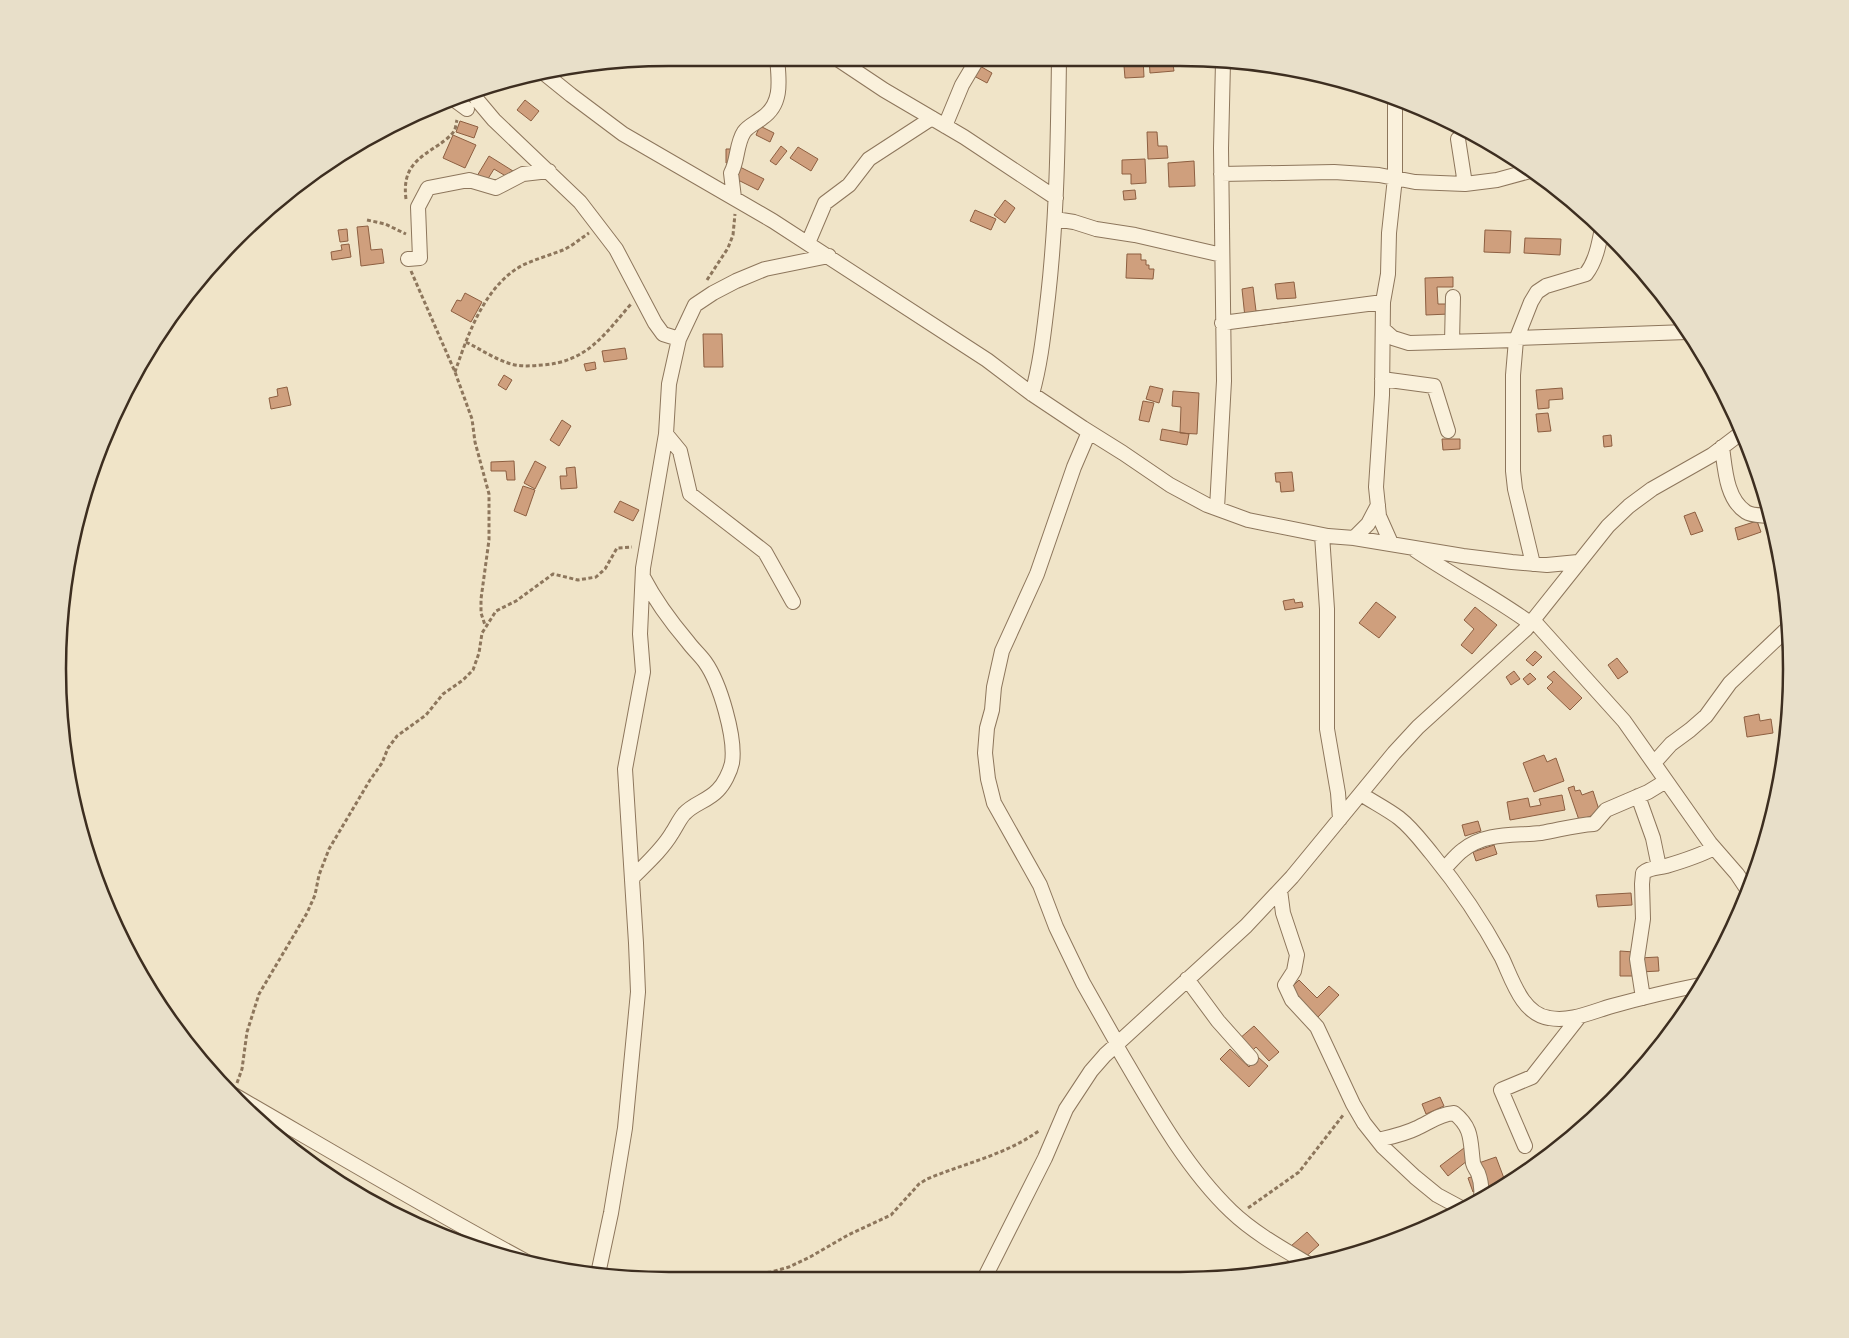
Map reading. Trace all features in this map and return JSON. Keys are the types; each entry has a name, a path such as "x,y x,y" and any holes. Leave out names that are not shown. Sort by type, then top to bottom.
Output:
{"street":[{"path":"735,199 731,173 736,165 743,133 751,125 770,113 777,100 779,81 778,66"},
{"path":"848,66 1056,198"},
{"path":"945,126 962,85 973,66"},
{"path":"1032,394 1040,367 1053,254 1058,152 1059,66"},
{"path":"1217,508 1224,381 1221,174 1221,110 1224,68"},
{"path":"550,78 624,134 829,256 987,360 1032,394 1170,485 1217,508 1248,520 1322,535 1354,538 1462,556 1533,564 1560,565 1578,562"},
{"path":"476,98 494,120 580,202 616,249 655,323 663,334 679,339"},
{"path":"460,104 467,109"},
{"path":"1391,544 1383,528 1376,487 1384,302 1388,274 1395,178 1395,106"},
{"path":"808,243 825,203 849,184 870,159 932,118"},
{"path":"1458,139 1465,184"},
{"path":"408,259 420,258 418,207 428,188 469,180 496,188 523,174 549,171"},
{"path":"1221,174 1334,172 1416,182 1465,184 1497,180 1522,173"},
{"path":"1055,219 1222,255"},
{"path":"1533,564 1515,489 1513,471 1513,375 1516,339 1537,292 1546,286 1586,274 1594,260 1600,237"},
{"path":"599,1268 611,1213 625,1128 637,1001 636,943 624,769 643,672 640,634 642,576 666,434 669,384 679,339 695,305 713,293 765,269 829,256"},
{"path":"1452,342 1453,297"},
{"path":"1222,323 1384,302"},
{"path":"1384,330 1393,338 1409,343 1680,332"},
{"path":"1382,379 1434,386 1448,431"},
{"path":"1089,432 1074,467 1038,574 1002,651 987,728 985,753 988,779 994,803 1040,885 1056,927 1083,983 1116,1044 1148,1099 1203,1181 1232,1212 1253,1229 1301,1259"},
{"path":"666,434 680,450 690,494 764,552 793,602"},
{"path":"987,1272 1064,1113 1091,1071 1116,1044 1246,926 1280,890 1418,727 1532,621 1608,526 1652,489 1712,455 1736,436"},
{"path":"1722,447 1732,495 1746,512 1762,515"},
{"path":"1354,538 1368,524 1378,505"},
{"path":"1322,535 1327,609 1327,729 1338,793 1340,819"},
{"path":"1409,547 1454,576 1532,621 1624,721 1714,848 1743,883"},
{"path":"632,878 654,856 685,813 694,804 708,798 718,790 726,779 732,764 732,744 722,696 714,676 705,661 687,642 656,601 642,576"},
{"path":"1654,763 1671,744 1706,716 1730,683 1781,634"},
{"path":"1444,869 1462,850 1481,840 1494,836 1542,833 1579,824 1594,824 1606,810 1666,781"},
{"path":"1361,794 1399,818 1421,840 1444,869 1482,923 1513,984 1530,1010 1548,1018 1579,1017 1642,998 1692,987"},
{"path":"1638,796 1653,838 1659,867"},
{"path":"1642,998 1637,958 1643,920 1642,876 1647,870 1699,856 1714,848"},
{"path":"1280,890 1283,913 1297,956 1294,971 1285,985 1292,1000 1317,1027 1353,1104 1364,1123 1415,1177 1437,1195 1456,1205"},
{"path":"1187,979 1218,1021 1251,1058"},
{"path":"1526,1146 1501,1090 1532,1077 1579,1017"},
{"path":"246,1098 386,1183 501,1248"},
{"path":"1378,1140 1398,1136 1442,1115 1454,1113 1463,1122 1471,1138 1473,1165 1478,1173 1481,1191"}],"path":[{"path":"409,207 405,191 409,170 422,156 454,131 458,116 467,109"},
{"path":"695,305 710,273 728,248 733,235 735,199"},
{"path":"367,220 385,224 406,234"},
{"path":"455,372 478,315 495,288 523,265 571,246 599,226"},
{"path":"408,227 405,241 412,276 455,372 472,419 475,442 489,494 489,540 481,600 481,613 485,625"},
{"path":"466,342 510,364 526,366 563,362 593,347 640,294"},
{"path":"236,1088 242,1069 246,1032 260,994 307,913 315,895 318,875 329,849 382,763 388,748 396,736 426,715 442,694 463,680 472,670 477,660 485,625 496,611 516,601 553,574 578,580 596,577 605,570 617,548 646,548"},
{"path":"1246,1209 1299,1172 1353,1104"},
{"path":"771,1272 810,1257 848,1235 891,1215 919,1184 926,1179 1008,1149 1032,1136 1064,1113"}],"building":[{"path":"980,66 992,73 987,83 974,76"},
{"path":"1124,66 1143,66 1144,77 1125,78"},
{"path":"1150,66 1173,66 1174,71 1150,73"},
{"path":"525,100 539,111 531,121 517,110"},
{"path":"460,121 478,127 474,138 456,132"},
{"path":"760,126 774,133 770,142 756,135"},
{"path":"1147,132 1157,132 1158,146 1167,146 1168,158 1148,159"},
{"path":"453,135 476,145 465,168 443,158"},
{"path":"781,146 787,151 776,165 770,161"},
{"path":"798,147 818,159 811,171 790,158"},
{"path":"726,149 734,149 735,163 726,163"},
{"path":"489,156 513,171 509,178 494,169 486,182 477,176"},
{"path":"1145,159 1146,183 1131,184 1131,174 1122,174 1122,160"},
{"path":"1194,161 1195,186 1169,187 1168,163"},
{"path":"738,166 764,179 758,190 732,177"},
{"path":"1135,190 1136,199 1124,200 1123,191"},
{"path":"1005,200 1015,208 1005,223 994,215"},
{"path":"975,210 996,219 991,230 970,221"},
{"path":"368,226 371,250 382,249 384,263 361,266 357,227"},
{"path":"347,229 348,241 340,242 338,230"},
{"path":"1485,230 1511,231 1510,253 1484,252"},
{"path":"1525,238 1561,239 1560,255 1524,253"},
{"path":"349,244 351,257 332,260 331,252 342,250 341,245"},
{"path":"1127,254 1141,254 1141,260 1146,260 1146,265 1149,265 1149,269 1154,269 1153,279 1126,278"},
{"path":"1453,277 1453,287 1437,287 1438,304 1449,304 1449,314 1426,315 1425,278"},
{"path":"1294,282 1296,298 1277,299 1275,284"},
{"path":"1253,287 1256,311 1292,307 1294,321 1246,327 1242,289"},
{"path":"465,293 482,302 471,322 451,311 457,300 461,301"},
{"path":"703,334 722,334 723,367 704,367"},
{"path":"625,348 627,359 604,362 602,351"},
{"path":"595,362 596,369 586,371 584,364"},
{"path":"504,375 512,380 506,390 498,385"},
{"path":"1150,386 1163,389 1159,403 1146,399"},
{"path":"287,387 291,405 271,409 269,398 278,396 277,389"},
{"path":"1562,388 1563,399 1549,400 1549,408 1538,409 1536,390"},
{"path":"1173,391 1199,393 1197,434 1180,433 1181,407 1172,406"},
{"path":"1143,401 1154,403 1149,422 1139,420"},
{"path":"1548,413 1551,431 1538,432 1536,414"},
{"path":"562,420 571,426 559,446 550,440"},
{"path":"1162,429 1189,434 1187,445 1160,440"},
{"path":"1611,435 1612,446 1604,447 1603,436"},
{"path":"1442,439 1460,439 1460,449 1443,450"},
{"path":"514,461 515,480 507,480 506,471 491,471 491,462"},
{"path":"535,461 546,467 535,489 524,483"},
{"path":"575,467 577,488 561,489 560,476 567,476 566,468"},
{"path":"1292,472 1294,491 1281,492 1280,482 1276,482 1275,473"},
{"path":"523,486 535,490 526,516 514,511"},
{"path":"620,501 639,510 633,521 614,512"},
{"path":"1695,512 1703,531 1691,535 1684,516"},
{"path":"1757,521 1761,532 1738,540 1735,528"},
{"path":"1294,599 1295,603 1302,602 1303,607 1285,610 1283,601"},
{"path":"1376,602 1396,617 1379,638 1359,623"},
{"path":"1475,607 1497,625 1472,654 1461,645 1474,629 1464,620"},
{"path":"1535,651 1542,657 1533,666 1526,660"},
{"path":"1617,658 1628,672 1618,679 1608,665"},
{"path":"1514,671 1520,679 1511,685 1506,677"},
{"path":"1554,671 1582,698 1570,710 1547,688 1553,682 1547,677"},
{"path":"1530,673 1536,679 1528,685 1523,679"},
{"path":"1759,714 1760,721 1771,719 1773,733 1747,737 1744,717"},
{"path":"1544,755 1547,762 1556,758 1564,781 1534,792 1523,763"},
{"path":"1574,786 1575,791 1580,790 1582,795 1593,791 1600,813 1579,820 1568,788"},
{"path":"1562,795 1565,810 1510,820 1507,802 1528,798 1530,807 1541,805 1539,799"},
{"path":"1478,821 1481,831 1465,836 1462,825"},
{"path":"1494,845 1497,854 1476,861 1473,852"},
{"path":"1631,893 1632,905 1598,907 1596,895"},
{"path":"1620,951 1634,952 1633,976 1620,976"},
{"path":"1658,957 1659,971 1640,972 1639,958"},
{"path":"1299,980 1317,998 1329,986 1339,995 1318,1017 1289,990"},
{"path":"1254,1026 1279,1052 1269,1061 1256,1047 1251,1052 1239,1039"},
{"path":"1230,1049 1249,1067 1258,1057 1268,1066 1249,1087 1220,1059"},
{"path":"1440,1097 1444,1106 1426,1114 1422,1104"},
{"path":"1464,1148 1472,1157 1448,1176 1440,1166"},
{"path":"1496,1157 1504,1177 1483,1190 1482,1188 1473,1192 1468,1178 1477,1175 1473,1165"},
{"path":"1307,1232 1319,1245 1303,1259 1291,1246"}]}
